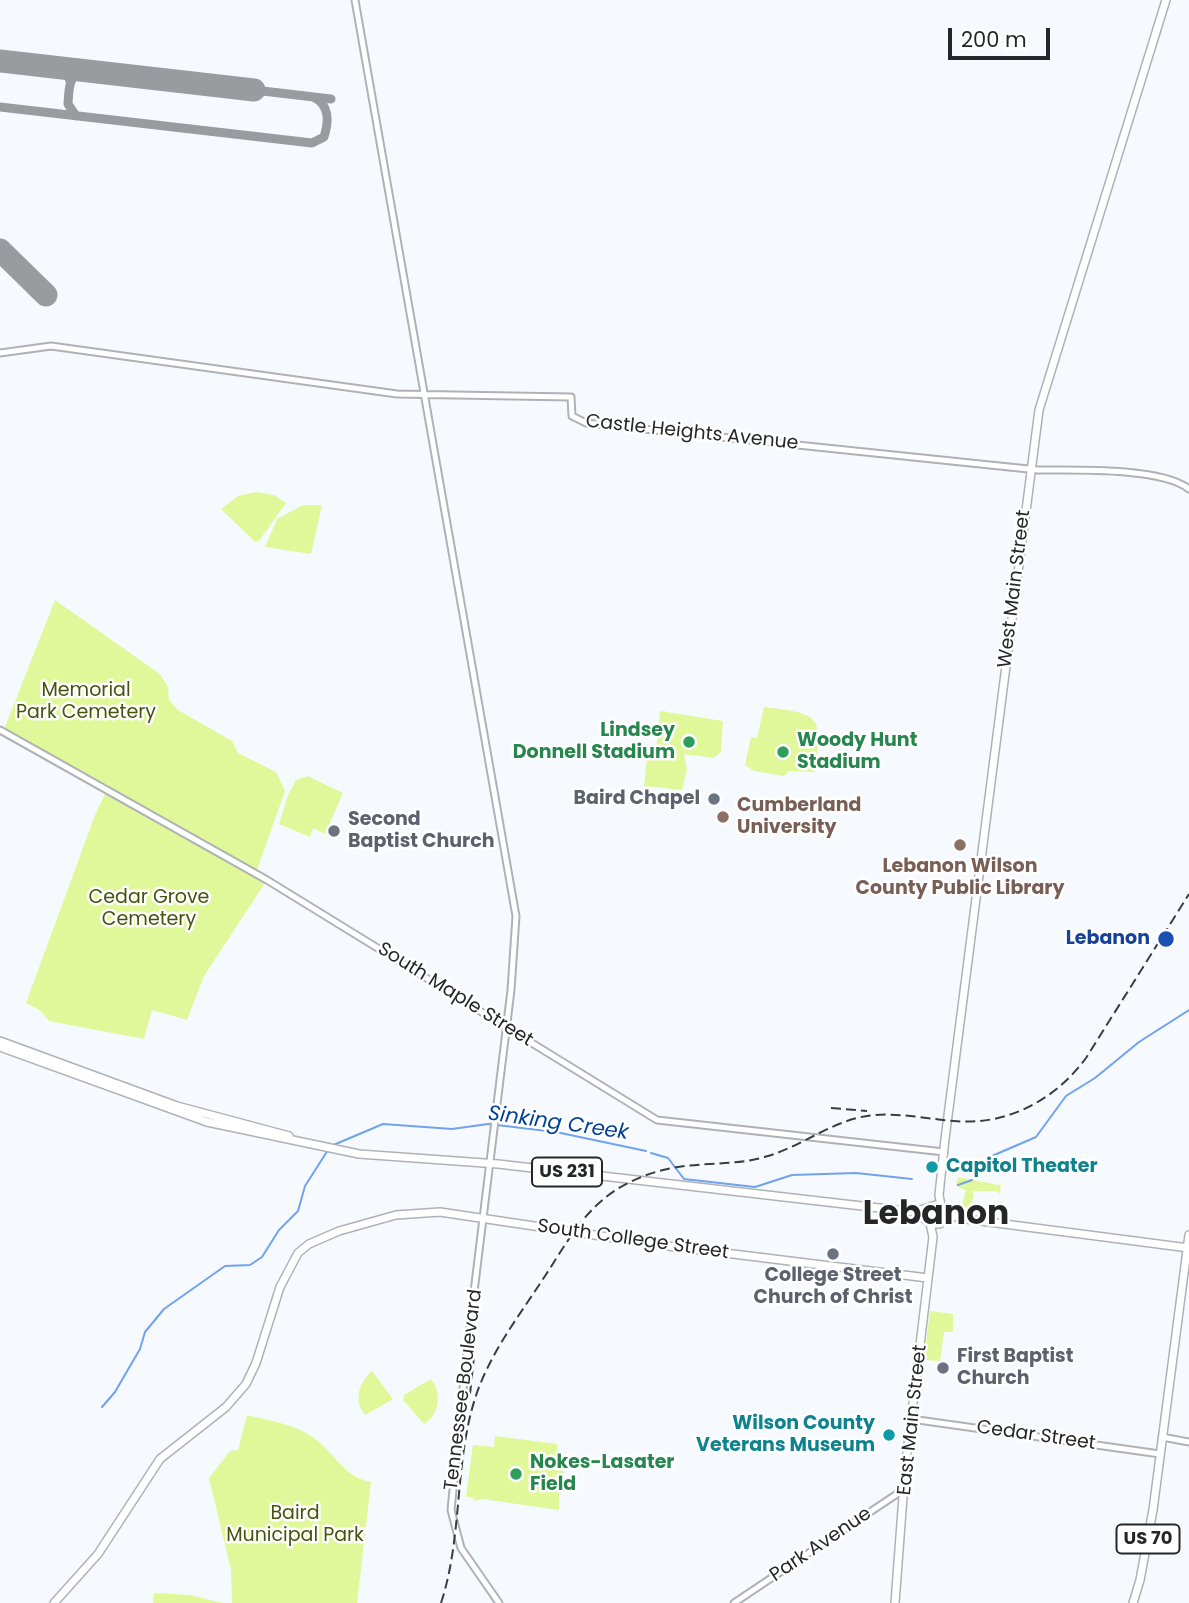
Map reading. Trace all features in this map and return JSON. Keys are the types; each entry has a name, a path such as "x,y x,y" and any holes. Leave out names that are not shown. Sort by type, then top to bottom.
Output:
{"main road":[{"name":"West Main Street","path":"936,1208 1030,469 1047,376 1166,0"},
{"name":"US 231","path":"0,1041 177,1106 302,1142"},
{"name":"US 231","path":"0,1047 182,1114 262,1135 349,1152 489,1163 914,1212 936,1208"},
{"path":"936,1208 958,1217 1188,1247"},
{"path":"936,1208 942,1222"},
{"name":"East Main Street","path":"895,1603 911,1419 933,1237 929,1222 936,1208"},
{"name":"South College Street","path":"54,1603 98,1554 160,1459 226,1407 246,1384 256,1363 280,1287 298,1253 309,1244 340,1231 425,1211 668,1246 928,1278"},
{"path":"914,1212 929,1222 942,1222 958,1217"},
{"name":"East Main Street","path":"933,1237 942,1222"},
{"name":"US 70","path":"1133,1603 1153,1510 1189,1235"}],"street":[{"name":"Tennessee Boulevard","path":"355,0 515,908 517,932 451,1510 461,1548 499,1603"},
{"name":"Castle Heights Avenue","path":"0,353 32,347 58,347 425,396 571,397 572,416 586,423 1030,469"},
{"path":"1030,469 1091,468 1168,480 1189,489"},
{"name":"South Maple Street","path":"0,730 229,857 657,1119 944,1152"},
{"name":"Cedar Street","path":"911,1419 1160,1454"},
{"path":"1162,1437 1189,1442"},
{"name":"Park Avenue","path":"734,1603 897,1494 905,1483"}],"green space":[{"path":"256,492 274,495 286,503 259,541 255,542 221,509 238,496"},
{"path":"303,505 322,505 311,554 265,547 277,519"},
{"path":"55,600 160,674 168,687 169,700 178,710 232,741 238,753 276,772 285,791 256,873 267,880 204,976 187,1020 152,1010 144,1039 49,1021 41,1011 26,1003 95,815 107,790 3,732"},
{"name":"Woody Hunt Stadium","path":"764,707 797,712 814,720 818,738 815,772 789,771 784,776 754,771 745,765 751,737 757,738"},
{"name":"Lindsey Donnell Stadium","path":"660,711 723,721 721,752 714,758 684,754 687,769 682,790 644,786 648,749 656,750"},
{"path":"308,776 343,793 325,834 313,828 310,837 279,824 296,780"},
{"path":"958,1177 999,1185 1001,1182 1000,1194 997,1191 972,1191 974,1196 968,1213 973,1215 960,1214 966,1190 956,1186"},
{"path":"930,1311 953,1314 953,1332 944,1332 940,1361 924,1360"},
{"path":"372,1371 393,1399 365,1415 359,1403 359,1392"},
{"path":"431,1379 437,1391 438,1403 433,1415 424,1424 403,1400 404,1395"},
{"name":"Baird Municipal Park","path":"247,1415 285,1424 306,1433 324,1446 352,1474 371,1482 357,1603 232,1603 231,1570 209,1478 230,1451 238,1450"},
{"name":"Nokes-Lasater Field","path":"495,1436 557,1444 557,1458 564,1472 559,1488 559,1510 482,1499 473,1501 474,1498 466,1497 473,1445 494,1447"},
{"name":"Baird Municipal Park","path":"154,1593 190,1595 223,1603 153,1603"}],"waterway":[{"name":"Sinking Creek","path":"992,1156 1036,1137 1066,1096 1095,1078 1139,1042 1189,1010"},
{"name":"Sinking Creek","path":"331,1146 383,1124 452,1129 488,1124 556,1132 646,1151"},
{"name":"Sinking Creek","path":"102,1407 115,1392 140,1349 145,1332 164,1309 225,1266 250,1265 262,1257 279,1230 298,1211 305,1186 328,1150"},
{"name":"Sinking Creek","path":"651,1153 668,1158 684,1179 755,1187 792,1175 856,1173 912,1179"},
{"name":"Sinking Creek","path":"958,1185 972,1180"}],"taxiway":[{"path":"59,68 67,72 70,81"},
{"path":"76,116 68,104 69,87 76,75 86,71"},
{"path":"254,90 331,99"},
{"path":"0,107 312,143 324,137 327,125 323,104 313,97"}],"runway":[{"path":"0,61 254,90"},
{"path":"0,250 46,295"}],"railway":[{"path":"441,1603 454,1545 468,1427 486,1371 506,1334 569,1238 598,1204 620,1187 654,1172 676,1167 742,1162 768,1156 833,1126 860,1117 895,1115 974,1121 993,1119 1028,1107 1060,1086 1086,1058 1189,894"},
{"path":"831,1108 867,1111"},
{"path":"470,1394 474,1356"}],"place":[{"name":"Lindsey Donnell Stadium","path":"689,742"},
{"name":"Woody Hunt Stadium","path":"783,752"},
{"name":"Baird Chapel","path":"714,799"},
{"name":"Cumberland University","path":"723,817"},
{"name":"Second Baptist Church","path":"334,831"},
{"name":"Lebanon Wilson County Public Library","path":"960,845"},
{"name":"Lebanon","path":"1166,939"},
{"name":"Capitol Theater","path":"932,1167"},
{"name":"College Street Church of Christ","path":"833,1254"},
{"name":"First Baptist Church","path":"943,1368"},
{"name":"Wilson County Veterans Museum","path":"889,1435"},
{"name":"Nokes-Lasater Field","path":"516,1474"}],"district":[{"name":"Lebanon","path":"936,1216"}],"park label":[{"name":"Memorial Park Cemetery","path":"86,702"},
{"name":"Cedar Grove Cemetery","path":"149,909"}]}
